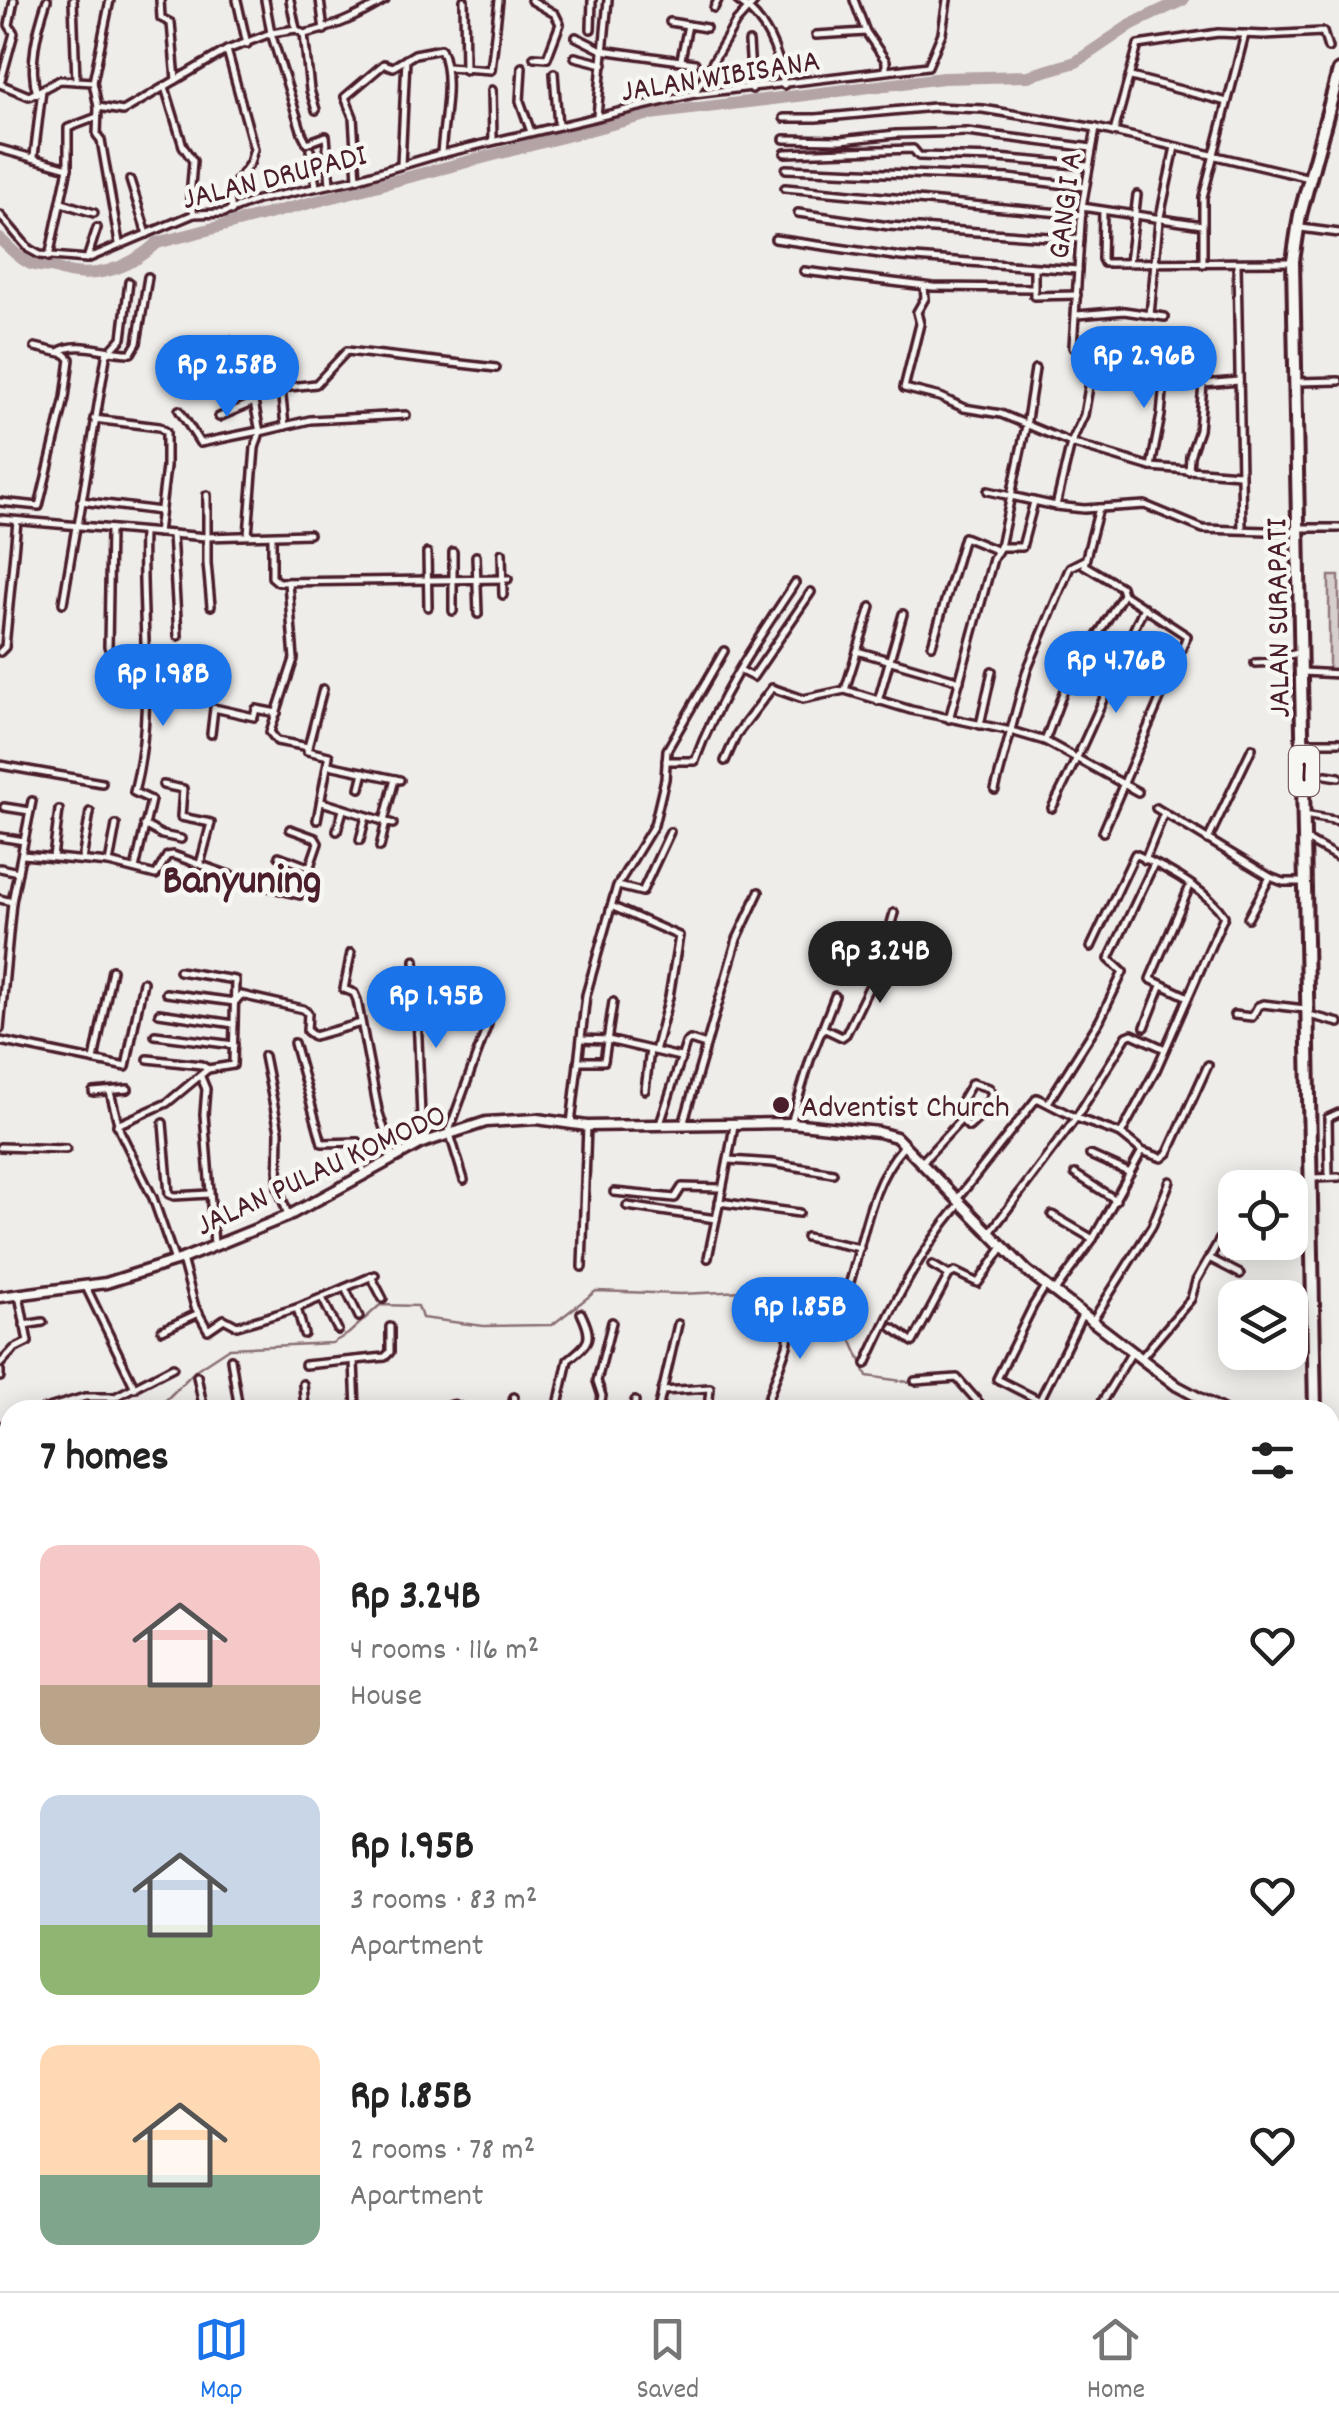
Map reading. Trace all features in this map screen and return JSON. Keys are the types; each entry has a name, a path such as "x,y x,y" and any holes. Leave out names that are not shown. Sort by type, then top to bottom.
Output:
{"highway":[{"name":"JALAN SURAPATI","path":"1315,1400 1293,262 1298,227 1339,74"}],"street":[{"path":"14,0 9,26 14,33 0,84 19,94 40,92 60,80 94,82"},
{"path":"34,158 40,92 32,78 33,64 47,0"},
{"path":"72,0 76,81"},
{"path":"110,0 94,82 98,107 96,135 101,140 119,243"},
{"path":"160,0 161,18 171,23 176,81"},
{"path":"237,0 247,44"},
{"path":"265,0 290,102 306,144 326,136 330,184"},
{"path":"290,0 296,30"},
{"path":"320,0 324,30"},
{"path":"98,107 124,110 226,50 271,32 296,30 304,34 324,30 358,17 386,0"},
{"path":"464,0 465,70"},
{"path":"447,67 489,72 493,67 498,0"},
{"path":"531,0 555,14 560,22 548,58 534,57"},
{"path":"591,30 592,0"},
{"name":"JALAN WIBISANA","path":"608,0 598,116 694,94 886,70 886,61 866,32 854,0"},
{"path":"714,8 718,0"},
{"path":"738,0 760,18 779,56 784,85"},
{"path":"694,94 747,7 756,0"},
{"path":"886,70 928,66 942,33 946,0"},
{"path":"670,22 706,28"},
{"path":"681,59 688,25"},
{"path":"816,35 866,32"},
{"path":"1114,132 1138,45 1218,33 1323,32 1328,48"},
{"path":"304,34 316,110"},
{"path":"1202,264 1203,198 1244,34"},
{"path":"576,38 606,50 695,63"},
{"path":"748,42 752,89"},
{"path":"357,179 354,117 345,97 384,64 393,67 441,48 447,67 441,154"},
{"path":"226,50 254,149 250,163 230,192 232,210"},
{"path":"575,56 603,64"},
{"path":"401,165 406,59"},
{"path":"522,67 520,101 531,132"},
{"path":"554,73 558,126"},
{"path":"1131,77 1227,102"},
{"path":"164,87 183,146 193,161 190,203 194,214"},
{"path":"492,90 492,140"},
{"path":"784,118 934,107 982,110 1096,128 1310,178"},
{"name":"JALAN DRUPADI","path":"87,259 194,214 210,216 257,200 357,179 492,140 598,116"},
{"path":"50,256 68,168 70,126 98,117"},
{"name":"GANG I A","path":"1056,506 1082,420 1094,359 1089,350 1073,346 1082,212 1096,128"},
{"path":"784,139 841,140 967,132 1092,148"},
{"path":"1150,315 1159,221 1175,146"},
{"path":"0,149 68,168"},
{"path":"785,153 913,149 919,156 1088,166"},
{"path":"310,150 316,187"},
{"path":"786,170 1008,178 1085,187"},
{"path":"130,180 146,234"},
{"path":"785,188 1103,211 1202,225"},
{"path":"1128,263 1137,195"},
{"path":"62,203 94,213"},
{"path":"1103,211 1102,262 1293,262"},
{"path":"798,213 888,226 1080,239"},
{"path":"0,215 29,248 50,256 87,259 97,228"},
{"path":"1298,227 1339,232"},
{"path":"775,239 882,255 1078,270"},
{"path":"1237,264 1242,529"},
{"path":"1034,268 1034,296 1077,295"},
{"path":"804,271 924,286 1034,288"},
{"path":"58,352 69,347 126,354 134,351 148,277"},
{"path":"64,603 94,419 108,351 122,338 129,282"},
{"path":"924,286 925,298 918,312 920,324 904,388 940,396 964,408 1001,414 1072,443 1151,467 1240,474"},
{"path":"1077,314 1124,312 1165,317"},
{"path":"230,341 254,402 260,432 255,448 248,536"},
{"path":"0,502 36,508 42,502 72,366 70,359 58,352 34,347"},
{"path":"197,366 235,350"},
{"path":"285,426 281,389 316,384 348,351 496,368"},
{"path":"1151,467 1166,358"},
{"path":"949,720 998,549 1035,369"},
{"path":"209,390 243,375"},
{"path":"1189,471 1200,430 1203,384 1239,381"},
{"path":"1298,382 1339,381"},
{"path":"219,417 254,402"},
{"path":"179,410 200,443 343,417 406,416"},
{"path":"94,419 164,428 166,467 158,533"},
{"path":"988,491 1056,506 1145,505 1203,529 1339,528"},
{"path":"207,496 211,606"},
{"path":"82,501 160,510"},
{"path":"932,645 964,537 998,549 1022,547 1034,502"},
{"path":"1099,508 1084,565 1187,636 1102,832"},
{"path":"0,519 142,533 272,537 309,534"},
{"path":"0,652 4,647 17,521"},
{"path":"108,647 110,530"},
{"path":"135,869 151,800 134,792 146,710 142,533"},
{"path":"172,534 178,636"},
{"path":"272,537 272,578 278,582 506,579"},
{"path":"452,611 453,552"},
{"path":"427,553 428,606"},
{"path":"502,554 506,579 503,595"},
{"path":"476,556 478,614"},
{"path":"995,790 1027,670 1063,580 1070,567 1085,560"},
{"path":"288,582 294,660 271,737 308,747"},
{"path":"666,760 694,761 708,726 795,583"},
{"path":"740,671 753,678 810,592"},
{"path":"1045,741 1064,690 1072,684 1078,665 1123,594"},
{"path":"1052,808 1078,759 1144,606"},
{"path":"845,690 871,608"},
{"path":"878,701 903,614"},
{"path":"570,1124 592,966 617,886 654,825 661,802 666,750 724,651"},
{"path":"858,651 960,681"},
{"path":"1255,663 1277,662 1302,653"},
{"path":"980,725 992,671"},
{"path":"1303,672 1339,674"},
{"path":"317,820 328,755 307,751 323,689"},
{"path":"725,761 737,734 768,690 803,699 845,690 949,720 1045,741 1138,792"},
{"path":"211,734 214,708 254,717 256,709 277,713"},
{"path":"1303,742 1339,742"},
{"path":"1208,840 1252,748"},
{"path":"0,765 102,783"},
{"path":"328,765 397,780 380,846"},
{"path":"360,788 364,772"},
{"path":"1326,776 1339,777"},
{"path":"163,786 182,789 181,817 210,823 200,864"},
{"path":"0,1030 12,902 32,801"},
{"path":"322,802 388,823"},
{"path":"4,807 30,811"},
{"path":"1156,808 1270,877 1283,882 1304,882"},
{"path":"337,831 343,809"},
{"path":"53,857 59,810"},
{"path":"82,860 90,812"},
{"path":"1145,860 1164,813"},
{"path":"1304,815 1339,821"},
{"path":"360,840 366,816"},
{"path":"108,863 116,825"},
{"path":"144,825 181,839"},
{"path":"23,855 108,863 156,875 169,855 300,895 318,840 290,829"},
{"path":"617,886 643,891 670,832"},
{"path":"0,837 24,842"},
{"path":"1305,838 1339,858"},
{"path":"1091,947 1133,856 1138,854 1153,866 1176,875 1210,900 1224,916 1165,1049 1121,1134"},
{"path":"279,856 311,868"},
{"path":"1049,1102 1100,1020 1122,972 1109,959 1153,866"},
{"path":"0,868 18,872"},
{"path":"1248,918 1270,877"},
{"path":"1188,997 1150,980 1150,976 1190,886"},
{"path":"683,1125 737,939 760,892"},
{"path":"0,899 12,902"},
{"path":"611,906 679,936 672,986 645,1090"},
{"path":"823,1028 842,1037 846,1034 878,969 894,913"},
{"path":"350,953 344,989 355,994 378,1110 393,1158"},
{"path":"416,960 422,1142"},
{"path":"94,1061 112,970"},
{"path":"148,1059 208,1069 232,1068 236,980 179,971"},
{"path":"0,1041 128,1065 143,982"},
{"path":"1145,1028 1161,986"},
{"path":"166,993 235,1002"},
{"path":"235,1002 242,995 303,1009 308,1014 307,1031 314,1036 361,1023"},
{"path":"791,1124 835,996"},
{"path":"580,1061 603,1062 613,1002"},
{"path":"1234,1015 1252,1017 1262,1004 1339,1023"},
{"path":"159,1012 234,1024"},
{"path":"464,1180 450,1131 488,1024"},
{"path":"989,1234 1076,1118 1128,1034 1165,1049"},
{"path":"155,1035 234,1045"},
{"path":"581,1039 608,1040 680,1058"},
{"path":"660,1124 680,1058 690,1040 706,1045"},
{"path":"294,1042 322,1143 358,1142 364,1174"},
{"path":"264,1056 279,1130 278,1187 288,1216"},
{"path":"866,1364 906,1279 934,1234 1036,1099 1121,1134 1161,1158 1165,1157 1208,1065"},
{"path":"117,1125 167,1103 208,1069"},
{"path":"201,1076 206,1089 204,1114 214,1248"},
{"path":"972,1082 991,1090 978,1120 968,1127 960,1120 954,1110 972,1082"},
{"path":"93,1092 128,1089"},
{"path":"110,1092 117,1125 160,1213 203,1325 210,1330 222,1320 237,1326 297,1308 373,1275 382,1299"},
{"path":"1329,1178 1328,1118 1339,1113"},
{"name":"JALAN PULAU KOMODO","path":"0,1298 106,1283 214,1248 288,1216 422,1142 450,1131 513,1118 588,1126 791,1124 878,1132 905,1144"},
{"path":"921,1163 960,1120"},
{"path":"163,1123 169,1194 210,1194"},
{"path":"708,1258 734,1125"},
{"path":"582,1267 588,1126"},
{"path":"849,1286 880,1181 905,1144 1003,1247 1050,1288 1197,1400"},
{"path":"0,1147 66,1150"},
{"path":"1035,1400 998,1377 1032,1306 1093,1238 1142,1150"},
{"path":"1090,1155 1130,1174"},
{"path":"729,1160 833,1173"},
{"path":"1075,1174 1116,1200"},
{"path":"1310,1180 1339,1177"},
{"path":"1093,1320 1152,1226 1170,1180"},
{"path":"614,1192 675,1198 682,1187 720,1188"},
{"path":"720,1202 799,1213"},
{"path":"626,1206 716,1219"},
{"path":"1052,1215 1093,1238"},
{"path":"806,1237 860,1248"},
{"path":"1104,1400 1136,1355 1191,1299 1196,1281 1218,1243"},
{"path":"893,1328 913,1342 949,1275 954,1272 978,1283 1003,1247"},
{"path":"1210,1258 1240,1274"},
{"path":"932,1265 949,1275"},
{"path":"85,1286 135,1388"},
{"path":"345,1288 359,1317"},
{"path":"0,1371 14,1349 27,1344 19,1294"},
{"path":"322,1298 338,1330"},
{"path":"768,1400 787,1346 794,1304"},
{"path":"297,1308 304,1334"},
{"path":"559,1400 568,1360 587,1344 588,1331 581,1313"},
{"path":"1040,1400 1084,1313"},
{"path":"162,1330 199,1314"},
{"path":"24,1324 43,1322"},
{"path":"601,1400 597,1381 612,1322"},
{"path":"660,1400 678,1324"},
{"path":"305,1365 388,1355 390,1327"},
{"path":"231,1358 237,1400"},
{"path":"354,1361 356,1400"},
{"path":"75,1400 116,1398 173,1367"},
{"path":"197,1376 202,1400"},
{"path":"915,1382 956,1378 974,1400"},
{"path":"303,1384 304,1400"},
{"path":"662,1391 710,1388 709,1400"}],"shaded area":[{"path":"1329,576 1339,576 1339,673 1329,673"}],"waterway":[{"path":"0,239 34,265 96,273 122,266 157,243 650,114 943,78 1028,76 1076,62 1132,24 1183,0"},
{"path":"166,1400 197,1369 229,1348 332,1343 380,1305 418,1306 422,1318 484,1326 552,1325 596,1291 681,1294 765,1290 843,1305 848,1332 867,1376 922,1384"}],"place":[{"name":"Adventist Church","path":"781,1105"}],"district":[{"name":"Banyuning","path":"242,877"}]}
